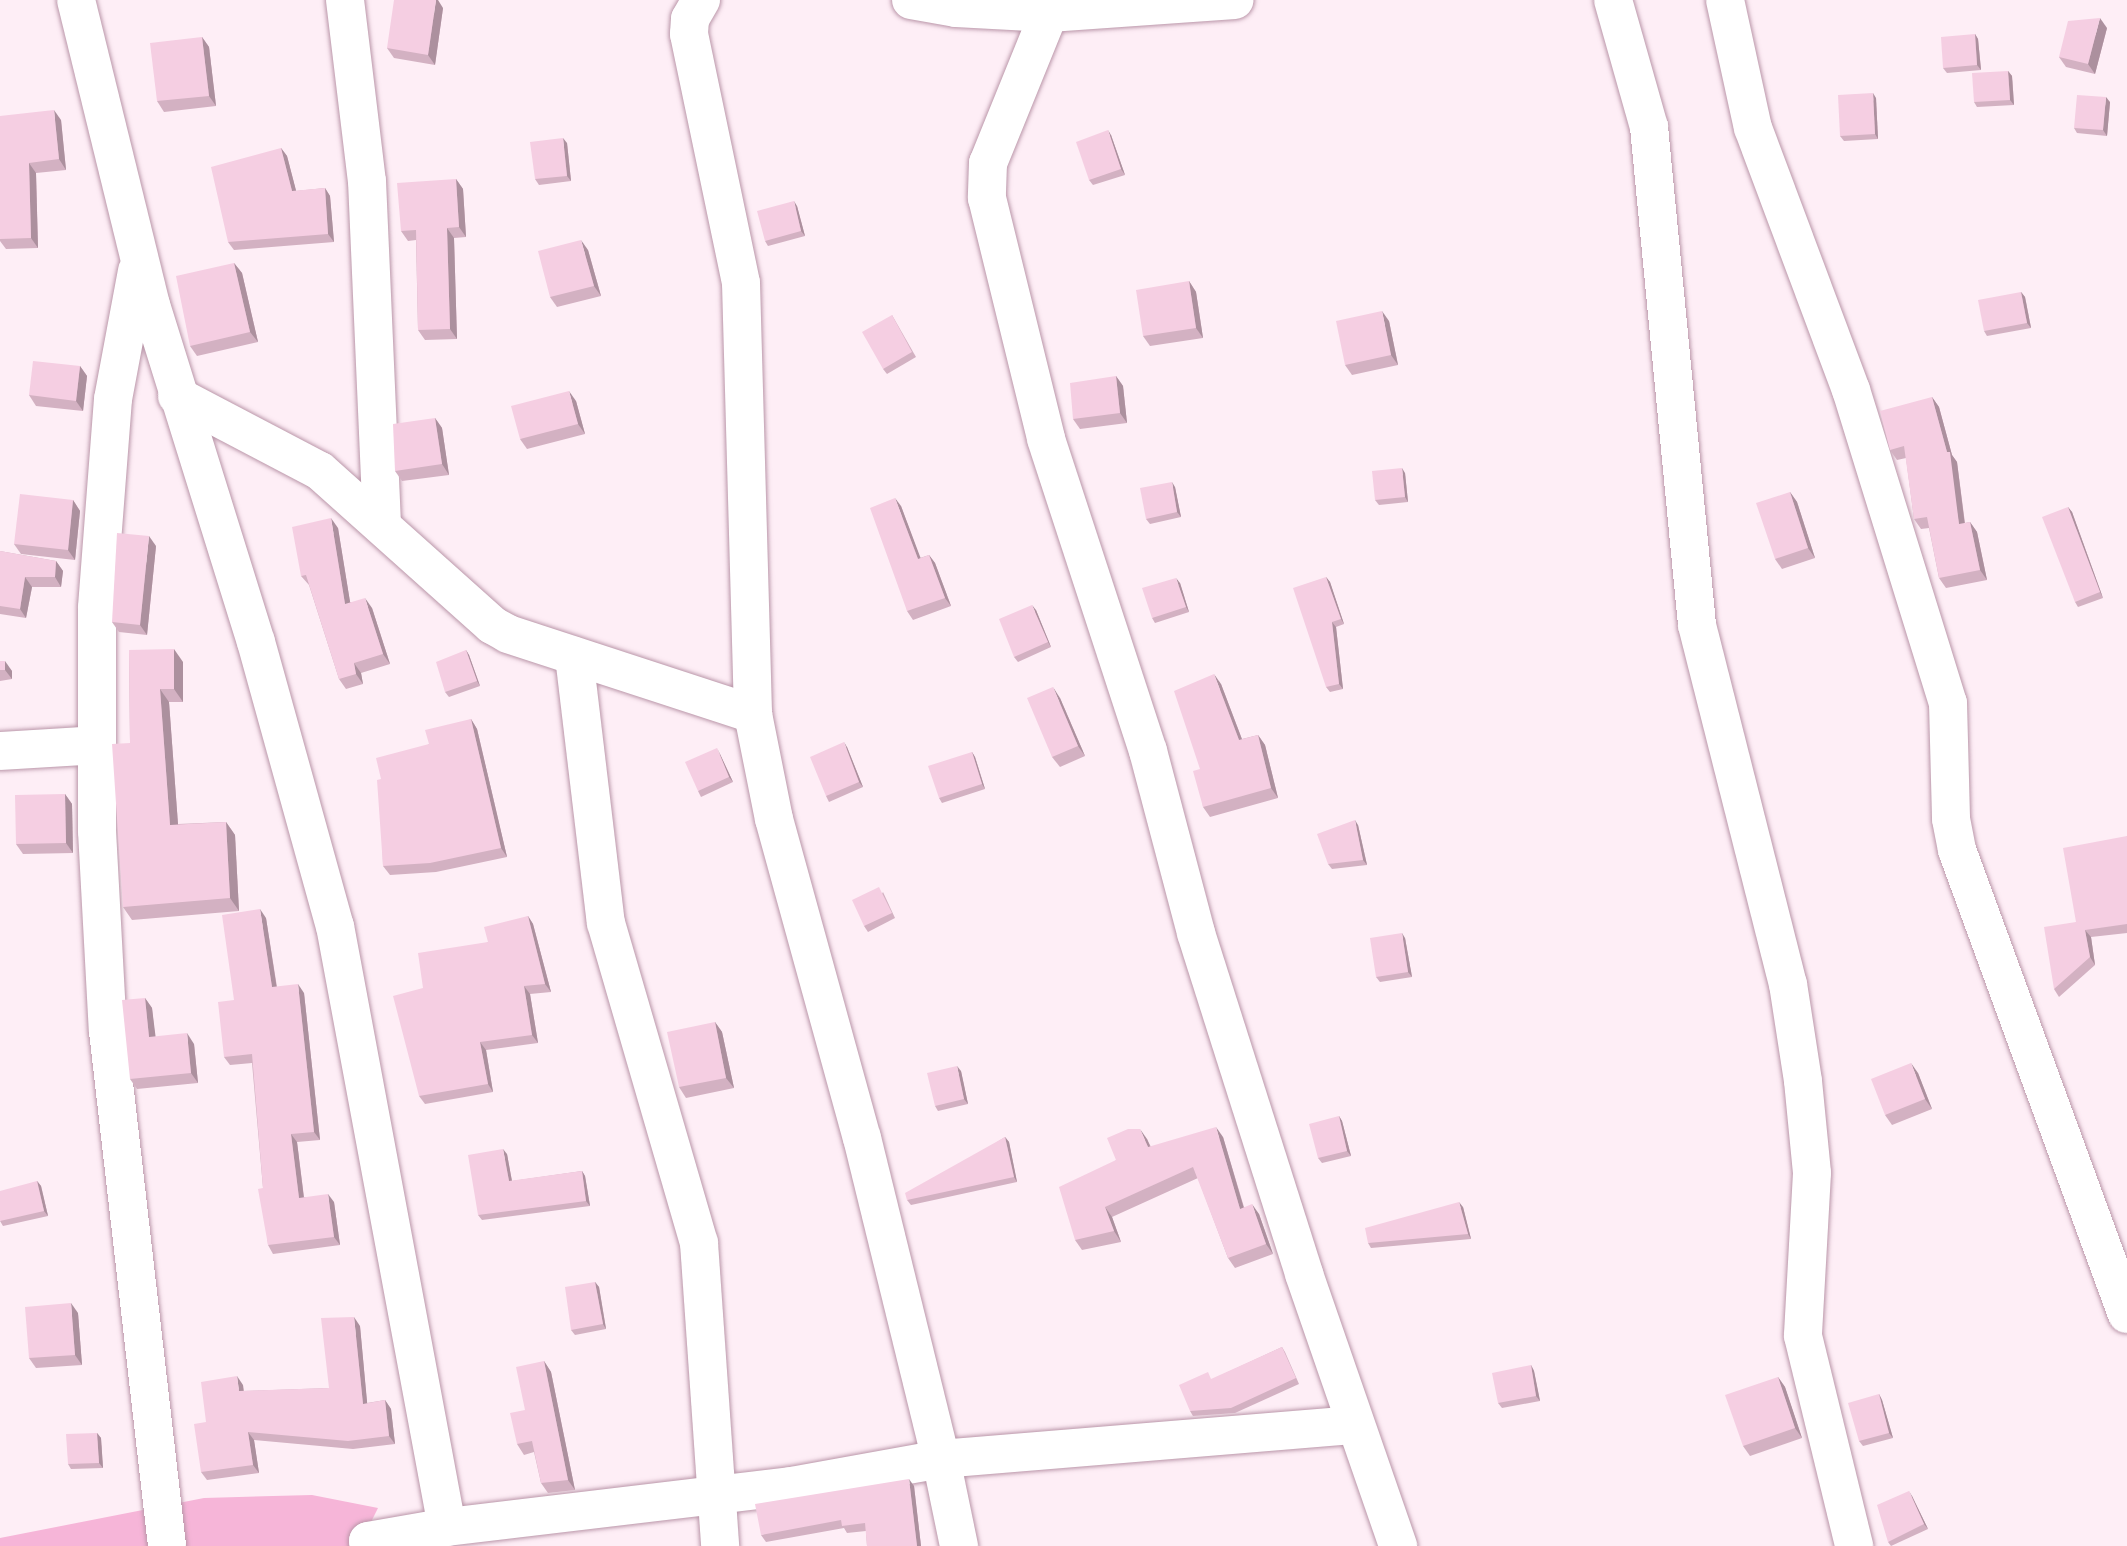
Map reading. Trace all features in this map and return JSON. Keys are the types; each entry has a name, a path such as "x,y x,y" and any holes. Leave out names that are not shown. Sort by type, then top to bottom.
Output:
{"street":[{"path":"76,0 177,396 256,642 335,926 447,1527"},
{"path":"345,0 367,181 382,526"},
{"path":"701,0 690,19 689,34 741,283 753,714 774,819 862,1138 941,1459 959,1546"},
{"path":"911,0 956,8 1049,13 1235,0"},
{"path":"1613,0 1649,127 1695,614 1788,984 1803,1081 1812,1173 1803,1336 1854,1546"},
{"path":"1725,0 1753,128 1851,390 1948,703 1951,819 1957,850 2127,1314"},
{"path":"1049,13 988,163 987,198 1046,439 1148,751 1196,933 1355,1425 1398,1546"},
{"path":"140,259 113,399 97,608 97,831 108,1031 167,1546"},
{"path":"177,396 305,460 492,625 574,656 753,714"},
{"path":"574,656 606,923 699,1243 720,1546"},
{"path":"0,751 97,745"},
{"path":"369,1546 368,1541 447,1527 716,1495 941,1459 1355,1425"}],"shaded area":[{"path":"312,1495 378,1508 359,1546 0,1546 0,1538 204,1498"}],"building":[{"path":"394,0 436,0 428,55 387,48"},
{"path":"2100,18 2088,64 2059,57 2068,21"},
{"path":"1975,34 1977,65 1943,68 1941,37"},
{"path":"202,37 209,96 157,101 150,43"},
{"path":"2008,71 2010,100 1974,102 1972,73"},
{"path":"1873,93 1875,134 1840,136 1838,95"},
{"path":"2077,95 2106,97 2103,130 2074,128"},
{"path":"54,110 59,159 29,163 31,238 0,239 0,116"},
{"path":"1108,130 1121,169 1089,180 1076,142"},
{"path":"563,138 567,176 535,179 530,142"},
{"path":"281,148 292,191 325,188 328,234 228,242 211,167"},
{"path":"456,179 459,227 447,228 450,329 418,330 416,230 401,231 397,183"},
{"path":"794,201 801,231 765,241 757,211"},
{"path":"581,240 594,286 550,297 538,251"},
{"path":"234,263 250,332 190,346 176,276"},
{"path":"1189,281 1196,328 1143,336 1136,290"},
{"path":"2021,292 2027,323 1984,331 1978,300"},
{"path":"1382,311 1391,355 1345,365 1336,321"},
{"path":"892,315 912,352 883,369 862,332"},
{"path":"33,361 80,366 76,401 29,395"},
{"path":"1116,376 1120,413 1073,419 1070,383"},
{"path":"569,391 578,424 520,439 511,406"},
{"path":"1932,397 1947,452 1950,452 1959,524 1970,522 1980,570 1939,578 1927,517 1914,519 1904,446 1890,450 1880,411"},
{"path":"435,418 442,464 395,471 393,424"},
{"path":"1402,468 1405,497 1375,500 1372,471"},
{"path":"1172,482 1177,512 1146,519 1140,488"},
{"path":"1790,492 1808,548 1775,559 1756,503"},
{"path":"20,494 73,500 68,550 14,544"},
{"path":"895,498 918,559 929,555 945,598 907,611 870,508"},
{"path":"2068,507 2100,592 2075,602 2042,517"},
{"path":"331,518 345,604 365,598 383,654 354,663 356,674 339,679 306,575 301,576 292,527"},
{"path":"117,533 149,536 140,625 112,622"},
{"path":"0,551 56,561 55,577 25,577 20,609 0,606"},
{"path":"1326,577 1341,619 1332,622 1339,684 1326,687 1293,588"},
{"path":"1176,578 1186,607 1152,618 1142,588"},
{"path":"1032,605 1048,642 1014,657 999,619"},
{"path":"174,649 174,689 160,689 170,825 226,822 230,898 123,907 112,744 130,743 129,650"},
{"path":"466,650 477,681 445,692 436,662"},
{"path":"0,661 5,661 5,670 0,670"},
{"path":"1214,674 1239,740 1258,735 1271,788 1203,807 1193,771 1200,769 1174,691"},
{"path":"1053,687 1078,746 1052,757 1027,698"},
{"path":"471,719 501,848 430,863 383,866 377,780 381,779 376,758 429,744 425,730"},
{"path":"844,742 859,782 826,796 810,757"},
{"path":"717,748 729,777 698,791 685,762"},
{"path":"972,752 982,784 939,798 928,766"},
{"path":"65,794 66,843 16,844 15,795"},
{"path":"1355,820 1363,860 1328,864 1317,834"},
{"path":"2127,836 2127,924 2085,930 2090,957 2054,989 2044,927 2076,922 2063,848"},
{"path":"879,887 892,913 864,926 852,900"},
{"path":"260,909 272,987 298,984 314,1132 291,1134 299,1198 328,1194 334,1237 268,1245 258,1189 263,1188 252,1054 224,1057 218,1002 234,1000 222,915"},
{"path":"528,916 545,984 524,986 532,1035 480,1042 488,1084 419,1096 393,996 423,988 418,953 488,942 484,927"},
{"path":"1402,933 1408,972 1376,977 1370,938"},
{"path":"145,998 149,1037 187,1033 191,1073 130,1079 122,1000"},
{"path":"715,1022 726,1078 679,1087 667,1032"},
{"path":"1911,1063 1925,1099 1885,1115 1871,1079"},
{"path":"957,1066 964,1099 935,1106 927,1073"},
{"path":"1339,1116 1347,1151 1318,1158 1309,1124"},
{"path":"1216,1127 1240,1209 1252,1204 1266,1244 1228,1258 1193,1167 1105,1207 1114,1231 1075,1240 1059,1187 1116,1160 1107,1138 1128,1129 1140,1129 1148,1147"},
{"path":"1005,1137 1014,1177 907,1200 905,1193"},
{"path":"503,1149 509,1181 582,1171 586,1201 478,1215 468,1155"},
{"path":"37,1181 44,1211 0,1221 0,1191"},
{"path":"1459,1202 1468,1234 1368,1243 1365,1228"},
{"path":"595,1282 603,1324 571,1330 565,1287"},
{"path":"71,1303 75,1355 29,1358 25,1307"},
{"path":"354,1317 363,1404 385,1400 389,1436 348,1441 248,1432 253,1465 201,1472 194,1424 206,1422 201,1382 237,1376 239,1391 329,1388 321,1318"},
{"path":"1282,1347 1296,1378 1231,1408 1190,1411 1179,1385 1208,1372 1211,1379"},
{"path":"544,1361 568,1480 541,1483 532,1441 517,1444 510,1413 525,1410 516,1367"},
{"path":"1531,1365 1536,1396 1498,1403 1492,1373"},
{"path":"1778,1377 1795,1428 1743,1446 1725,1395"},
{"path":"1879,1394 1889,1433 1859,1441 1848,1403"},
{"path":"97,1433 99,1463 68,1464 66,1434"},
{"path":"909,1479 917,1546 867,1546 865,1523 842,1526 841,1520 761,1535 755,1504"},
{"path":"1909,1491 1924,1524 1888,1542 1877,1505"}]}
